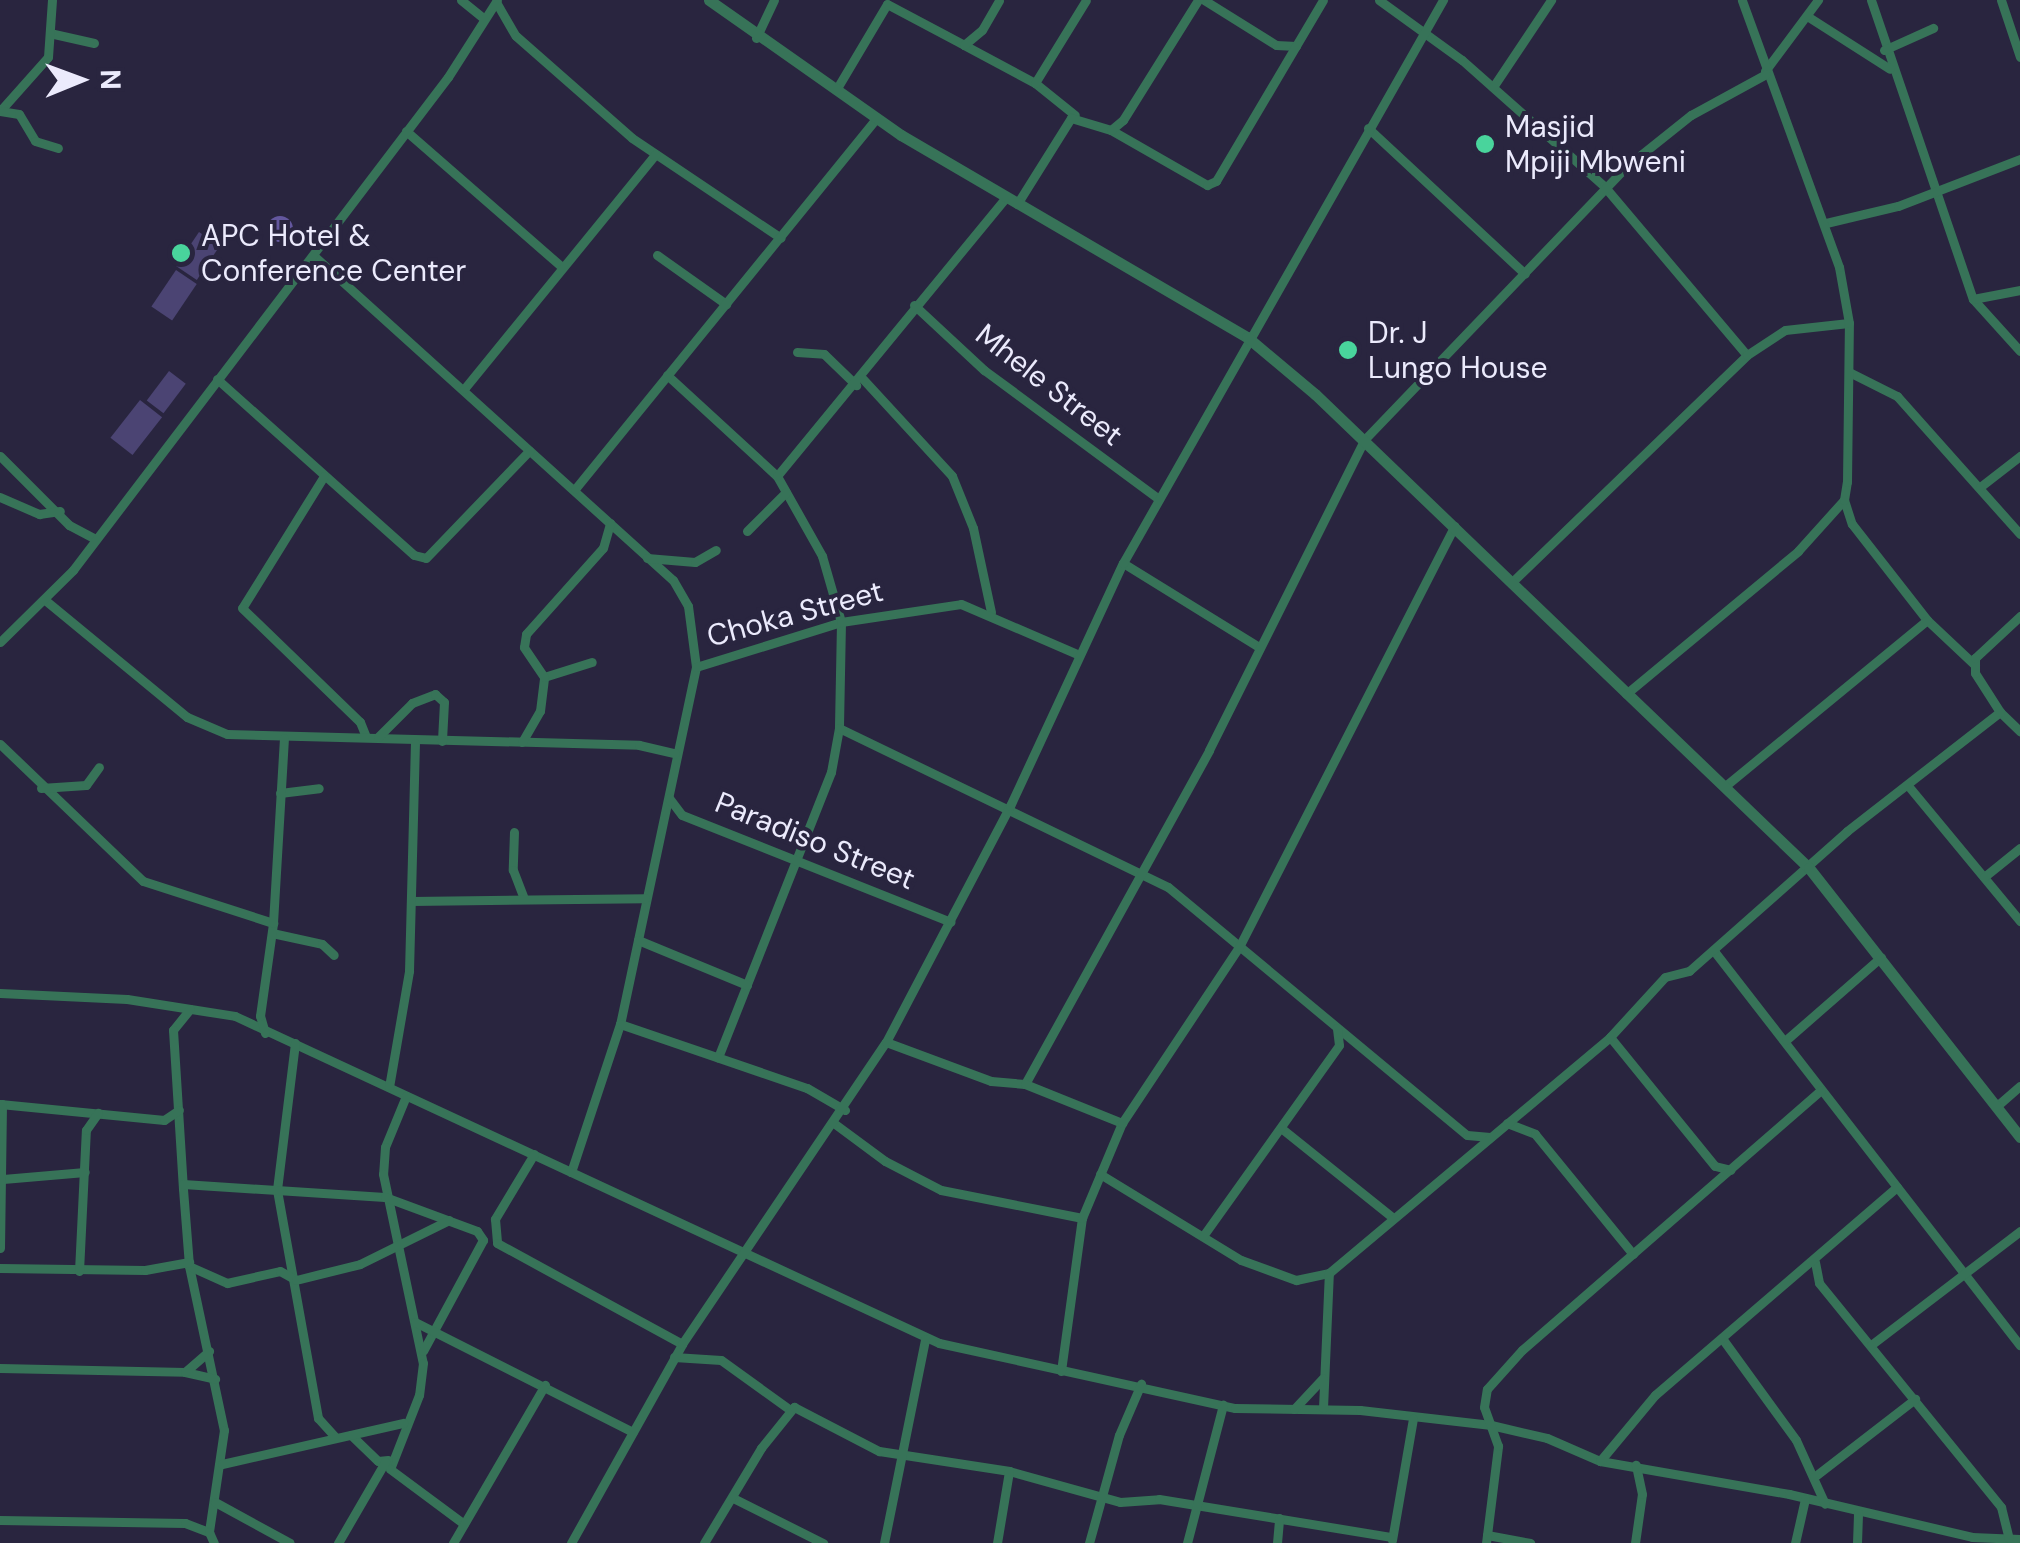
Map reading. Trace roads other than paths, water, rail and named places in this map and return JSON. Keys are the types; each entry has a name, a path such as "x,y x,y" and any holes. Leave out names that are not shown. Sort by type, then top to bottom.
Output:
{"street":[{"path":"0,111 35,78 54,34 52,0"},
{"path":"461,0 482,17"},
{"path":"709,0 756,38 877,118 1247,338 1365,439 1808,868 2020,1137"},
{"path":"756,38 774,0"},
{"path":"964,45 982,30 999,0"},
{"path":"1035,83 1086,0"},
{"path":"1111,130 1201,0 1276,45 1296,46"},
{"path":"836,90 888,2 1035,83 1075,116 1111,130 1207,185 1216,181 1323,0"},
{"path":"1379,0 1426,32 1493,87 1604,186 1747,355"},
{"path":"575,1542 682,1344 846,1110 886,1042 1010,806 1076,654 1123,564 1247,338 1443,0"},
{"path":"1493,87 1551,0"},
{"path":"1742,0 1826,223 1849,323 1844,500 1852,524 1926,620 1975,665 2000,712 2020,731"},
{"path":"1025,1084 1143,872 1365,439 1604,186 1692,115 1766,72 1818,0"},
{"path":"1870,0 1890,69 1973,299 2020,351"},
{"path":"2001,0 2020,57"},
{"path":"0,642 45,600 95,539 406,131 482,17 497,1 516,36 656,154 781,238"},
{"path":"1808,16 1890,69"},
{"path":"1884,50 1932,28"},
{"path":"54,34 94,43"},
{"path":"1276,45 1286,62"},
{"path":"0,111 19,114 35,141 58,148"},
{"path":"777,476 859,382 914,305 1012,201 1075,116"},
{"path":"575,489 877,118"},
{"path":"1368,128 1524,274"},
{"path":"406,131 561,266"},
{"path":"464,389 656,154"},
{"path":"1826,223 2020,159"},
{"path":"313,255 673,580 688,606 696,667 620,1024 571,1172"},
{"path":"657,255 726,304"},
{"path":"1973,299 2020,290"},
{"name":"Mhele Street","path":"914,305 984,370 1158,499"},
{"path":"1511,583 1747,355 1785,330 1849,323"},
{"path":"797,352 824,354 859,382 952,476 974,528 991,612"},
{"path":"1849,372 1897,396 2020,534"},
{"path":"667,375 777,476 822,556 842,622 839,728 800,865 718,1057"},
{"path":"217,380 324,476 426,558 529,451"},
{"path":"1848,397 1868,381"},
{"path":"0,456 95,539"},
{"path":"1980,488 2020,456"},
{"path":"324,476 242,608 360,722 366,737"},
{"path":"747,532 786,492"},
{"path":"0,497 40,514 60,511"},
{"path":"1626,694 1828,521 1844,500"},
{"path":"1828,521 1852,524"},
{"path":"522,742 540,711 544,677 524,647 526,634 603,548 610,522"},
{"path":"1060,1371 1082,1218 1122,1122 1238,947 1454,526"},
{"path":"648,558 695,562 716,550"},
{"path":"1123,564 1259,647"},
{"path":"45,600 187,718 227,734 378,737 415,743 640,745 675,754"},
{"name":"Choka Street","path":"696,667 842,622 961,604 991,612 1076,654"},
{"path":"1975,665 1978,654 2020,616"},
{"path":"1724,787 1926,620"},
{"path":"544,677 592,662"},
{"path":"378,737 412,703 434,694 444,702 442,741"},
{"path":"1312,1281 1329,1273 1391,1216 1610,1036 1665,976 1689,971 2000,712"},
{"path":"839,728 949,787 1010,806 1143,872 1467,1135 1493,1136"},
{"path":"265,1033 260,1016 273,928 284,738"},
{"path":"389,1087 400,1049 411,901 415,743"},
{"path":"0,744 41,788 143,882 322,944 334,954"},
{"path":"41,788 86,785 99,767"},
{"path":"280,794 319,788"},
{"path":"1910,788 2020,920"},
{"name":"Paradiso Street","path":"668,796 682,815 951,922"},
{"path":"662,823 682,815"},
{"path":"514,832 513,870 523,896"},
{"path":"1984,877 2020,848"},
{"path":"411,901 523,896 645,898"},
{"path":"638,940 747,985"},
{"path":"1714,951 2020,1345"},
{"path":"1786,1040 1881,957"},
{"path":"0,993 127,998 245,1023 745,1250 925,1338 1060,1371 1142,1384 1222,1406 1324,1408 1491,1425 1547,1438 1600,1461 1804,1499 1958,1539 2014,1538 2001,1506 1818,1282 1815,1262"},
{"path":"190,1009 173,1030 189,1264 215,1379 222,1464 209,1532 214,1543"},
{"path":"245,1023 260,1016"},
{"path":"620,1024 807,1088 846,1110"},
{"path":"1337,1028 1339,1044"},
{"path":"1610,1036 1715,1166 1731,1170"},
{"path":"1203,1236 1339,1044 1352,1040"},
{"path":"886,1042 991,1081 1025,1084 1122,1122"},
{"path":"295,1043 277,1190 318,1418 335,1437"},
{"path":"1998,1106 2020,1086"},
{"path":"1530,1543 1487,1539 1498,1446 1484,1396 1502,1371 1821,1090"},
{"path":"338,1543 388,1460 418,1395 422,1351 385,1197 385,1147 406,1096"},
{"path":"0,1248 1,1104 164,1120 180,1128"},
{"path":"164,1120 179,1110"},
{"path":"80,1270 88,1122 100,1112"},
{"path":"835,1124 884,1161 941,1190 1082,1218"},
{"path":"1507,1124 1535,1134 1632,1254"},
{"path":"1281,1128 1391,1216"},
{"path":"534,1154 495,1219 497,1243 682,1344"},
{"path":"3,1179 84,1172"},
{"path":"1100,1174 1241,1260 1312,1281 1326,1291"},
{"path":"183,1184 385,1197 477,1231 484,1240 422,1351"},
{"path":"1600,1461 1655,1395 1724,1341 1898,1187"},
{"path":"0,1268 80,1270 189,1264 216,1282 280,1271 296,1280 397,1248 449,1220"},
{"path":"1870,1345 2020,1231"},
{"path":"1324,1408 1329,1273"},
{"path":"1791,1281 1818,1282"},
{"path":"415,1322 633,1432"},
{"path":"884,1543 925,1338"},
{"path":"1724,1341 1787,1427 1824,1504"},
{"path":"185,1372 209,1351"},
{"path":"674,1357 721,1360 789,1409 808,1411 879,1451 1009,1471 1103,1494 1120,1502 1160,1499 1392,1540 1413,1419"},
{"path":"0,1368 185,1372 215,1379"},
{"path":"1294,1409 1323,1378"},
{"path":"1089,1543 1142,1384"},
{"path":"453,1543 545,1385"},
{"path":"1814,1477 1914,1399"},
{"path":"1187,1543 1222,1406"},
{"path":"1462,1423 1484,1407"},
{"path":"704,1543 789,1409"},
{"path":"305,1443 318,1418"},
{"path":"222,1464 403,1423"},
{"path":"351,1434 388,1460 394,1477 464,1524"},
{"path":"1634,1543 1642,1494 1636,1466"},
{"path":"997,1543 1009,1471"},
{"path":"734,1498 822,1543"},
{"path":"1795,1543 1804,1499"},
{"path":"215,1502 290,1543"},
{"path":"1857,1543 1858,1513"},
{"path":"1277,1543 1279,1518"},
{"path":"0,1520 185,1522 209,1532"},
{"path":"790,1543 794,1529"}],"place":[{"name":"Masjid Mpiji Mbweni","path":"1485,144"},
{"name":"APC Hotel & Conference Center","path":"181,253"},
{"name":"Dr. J Lungo House","path":"1348,350"}]}
